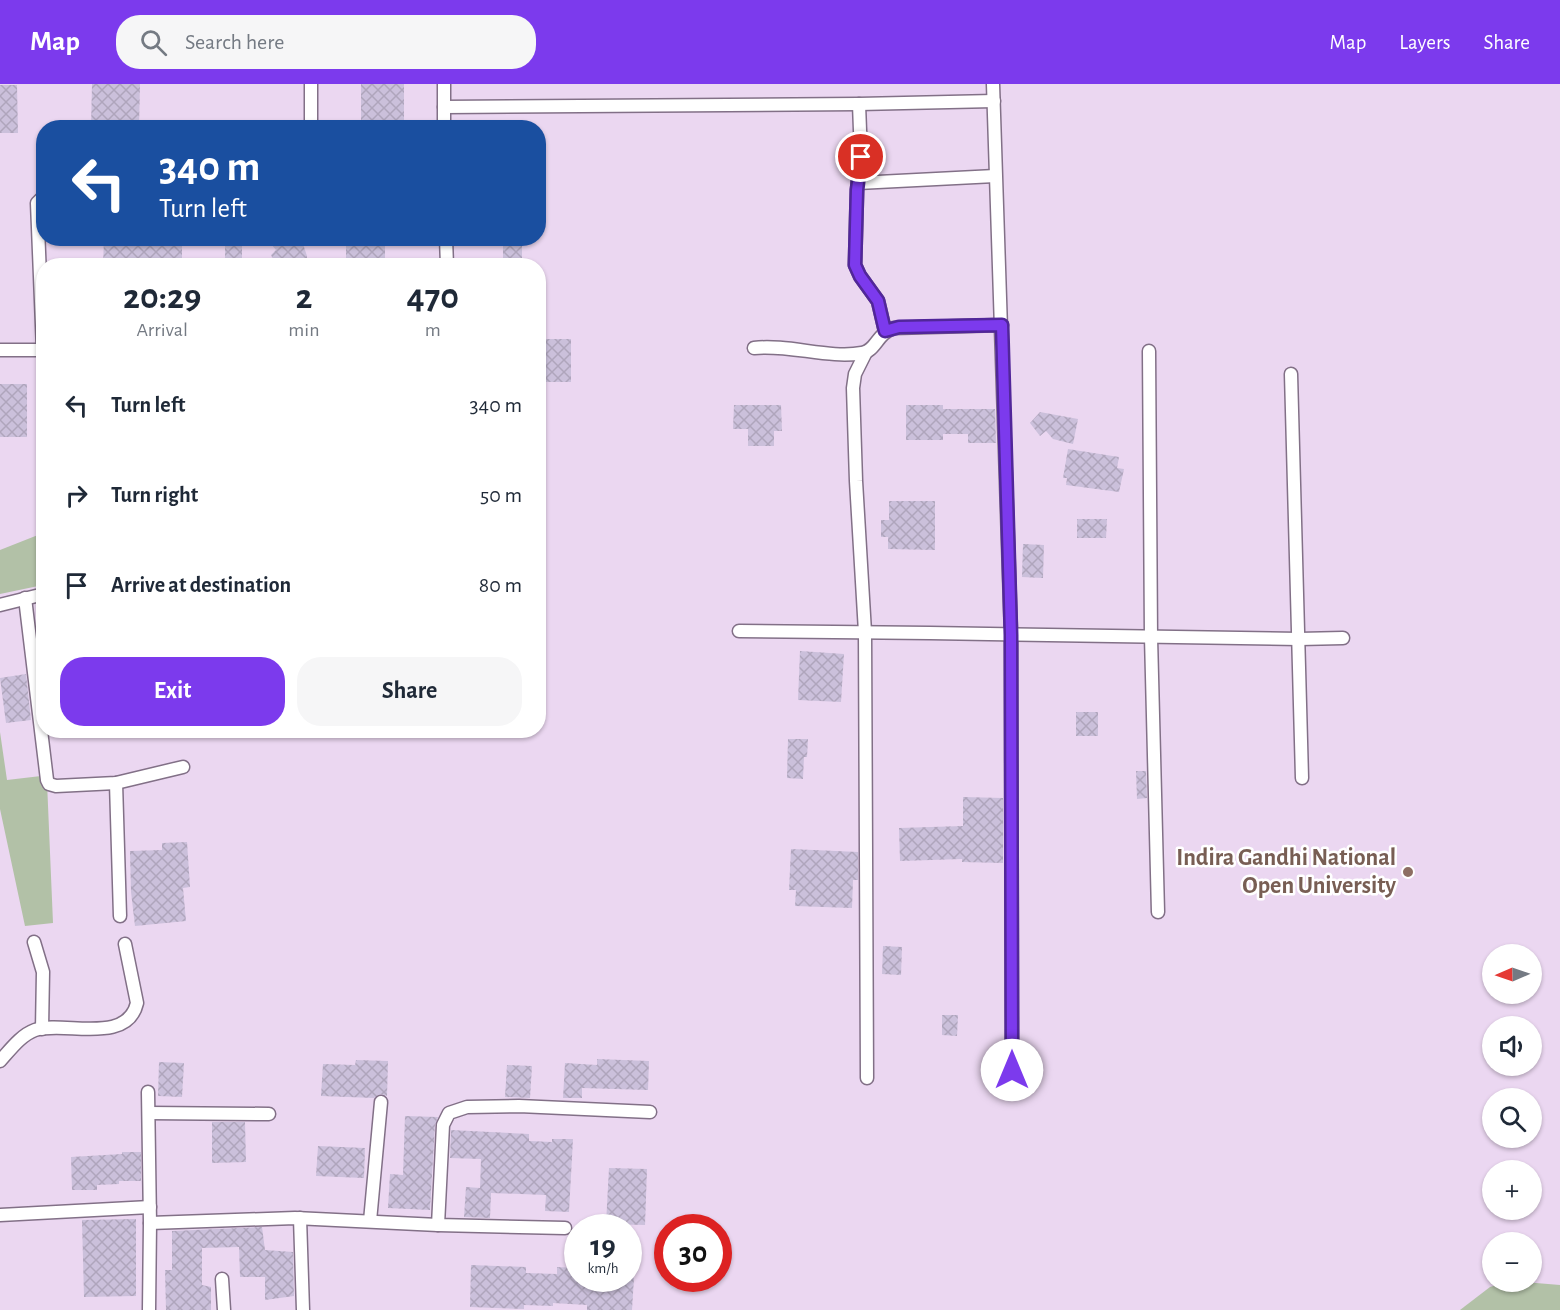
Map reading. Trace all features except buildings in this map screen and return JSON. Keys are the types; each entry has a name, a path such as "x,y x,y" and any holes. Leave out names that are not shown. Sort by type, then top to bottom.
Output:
{"street":[{"path":"311,84 311,120"},
{"path":"444,84 444,120"},
{"path":"993,84 1011,635 1012,1070"},
{"path":"444,107 859,105 994,101"},
{"path":"859,105 861,157 855,265 878,301 885,331"},
{"path":"858,183 995,176"},
{"path":"754,348 772,346 850,354 866,352 885,331 899,327 1002,325"},
{"path":"0,350 36,350"},
{"path":"1149,351 1151,637 1158,912"},
{"path":"866,352 855,374 853,388 865,632 867,1078"},
{"path":"1291,374 1302,778"},
{"path":"0,605 36,596"},
{"path":"25,598 36,689"},
{"path":"739,632 1342,638"},
{"path":"42,738 47,780 49,784 56,786 116,783 183,767"},
{"path":"116,783 120,916"},
{"path":"34,942 43,972 42,1029"},
{"path":"0,1061 25,1036 37,1029 107,1028 118,1024 135,1010 137,1003 125,944"},
{"path":"148,1092 149,1310"},
{"path":"370,1221 381,1102"},
{"path":"438,1225 443,1125 449,1113 467,1107 519,1106 650,1112"},
{"path":"149,1113 269,1114"},
{"path":"0,1215 150,1207"},
{"path":"300,1218 303,1310"},
{"path":"150,1223 300,1218 564,1228"},
{"path":"222,1279 224,1310"}],"green space":[{"path":"36,536 36,586 0,594 0,550"},
{"path":"0,732 7,780 41,776 47,782 53,923 25,926 0,809"},
{"path":"1542,1284 1560,1285 1560,1310 1460,1310 1483,1292 1542,1292"}],"place":[{"name":"Indira Gandhi National Open University","path":"1408,872"}],"route":[{"path":"861,157 857,190 855,265 856,270 878,301 885,331 899,327 1002,325 1011,635 1012,1070"}]}
